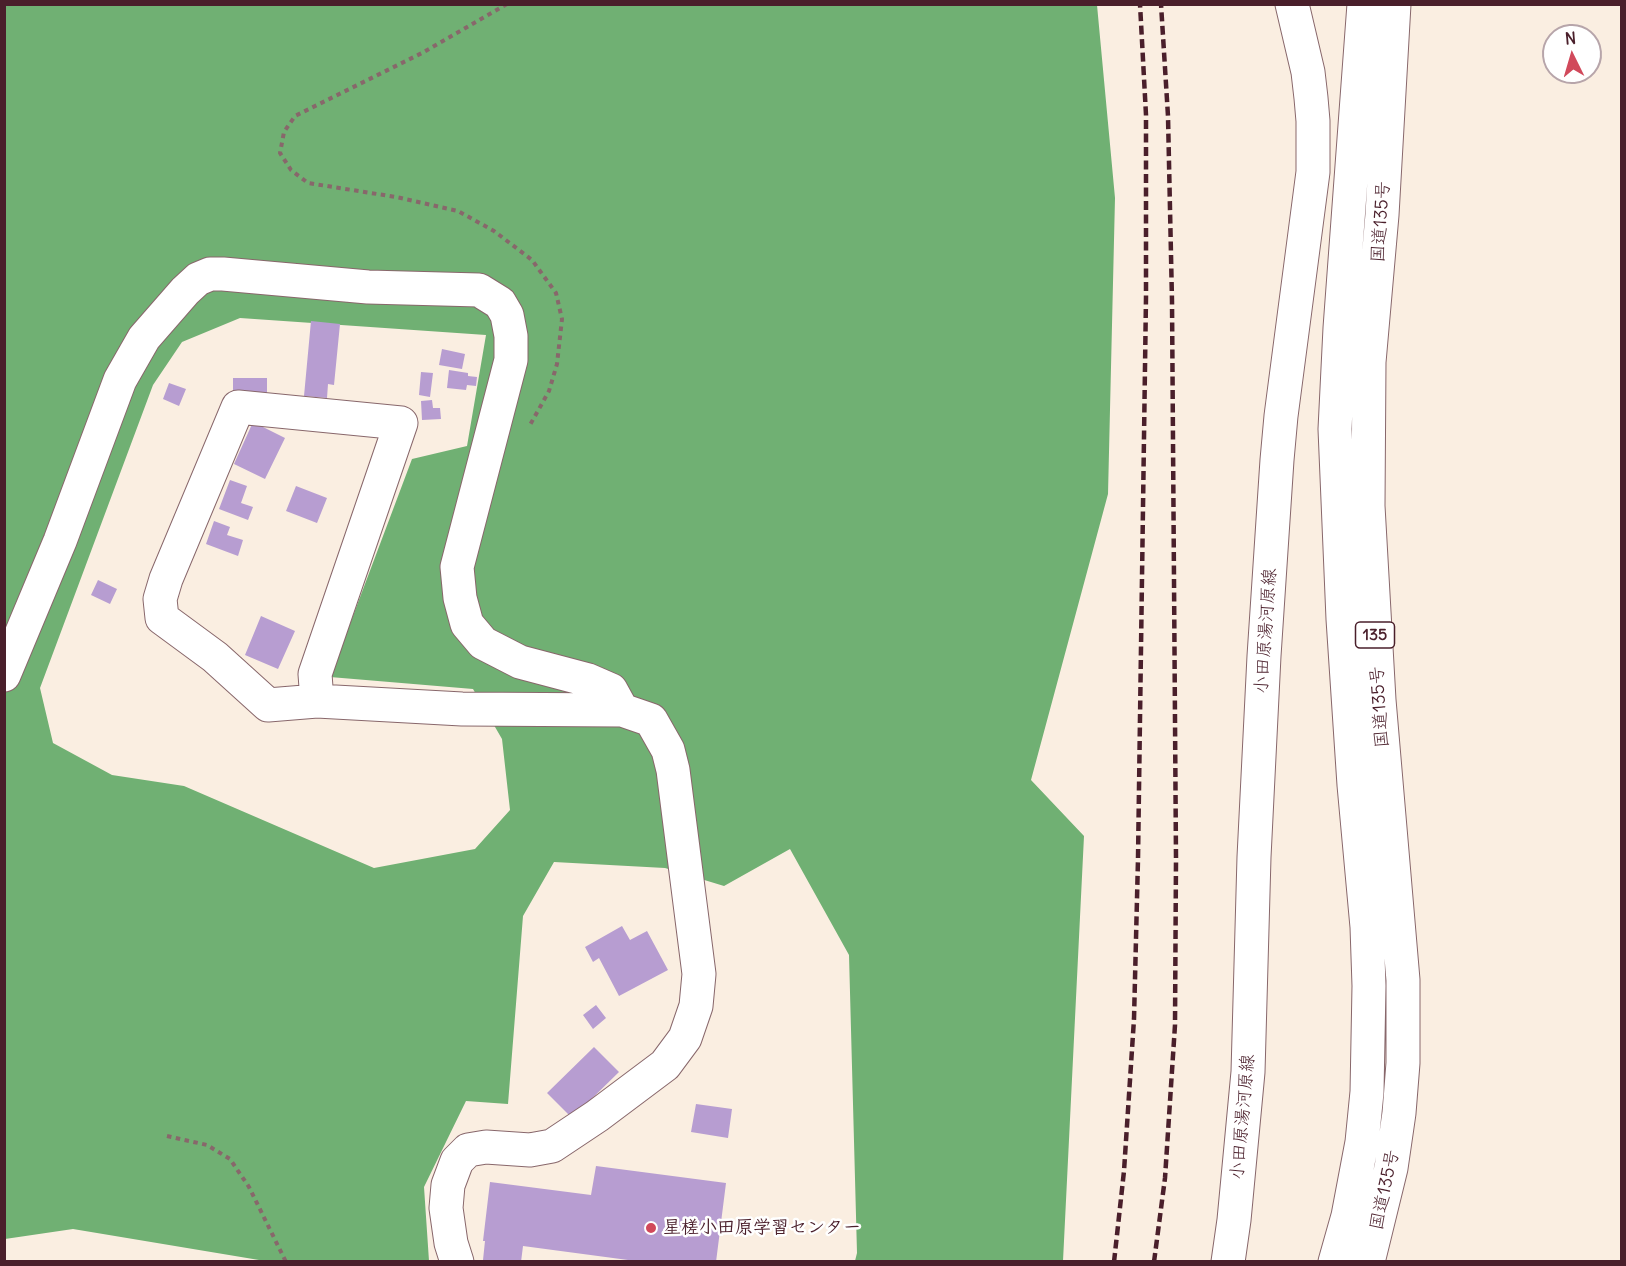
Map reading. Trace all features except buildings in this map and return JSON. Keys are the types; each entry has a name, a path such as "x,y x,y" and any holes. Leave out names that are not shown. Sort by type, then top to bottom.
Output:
{"main road":[{"name":"小田原湯河原線","path":"1227,1262 1235,1210 1248,1072 1254,857 1264,656 1281,416 1312,172 1311,98 1293,4"},
{"name":"国道135号","path":"1335,1262 1348,1216 1362,1142 1367,1092 1369,1008 1367,927 1354,785 1343,619 1335,429 1340,328 1364,4"},
{"name":"国道135号","path":"1368,1262 1391,1168 1403,1063 1403,980 1379,700 1368,506 1369,362 1382,215 1394,4"},
{"path":"4,675 60,541 120,380 144,338 185,291 198,279 210,274 368,287 479,290 500,303 507,315 511,336 511,360 458,567 460,597 467,624 483,643 520,662 588,680 610,690 622,710"},
{"path":"317,701 315,674 400,423 238,407 166,579 160,599 162,618 215,657 268,705 317,701 462,709 622,710 651,720 671,760 692,905 699,974 696,1006 685,1038 665,1065 597,1116 552,1146 530,1150 486,1146 468,1150 457,1161 448,1185 446,1208 451,1243 457,1262"}],"path":[{"path":"507,4 422,53 295,116 284,132 280,153 291,170 308,183 396,197 458,211 494,231 532,260 556,293 562,319 558,364 549,391 528,429"},
{"path":"167,1136 207,1145 230,1159 249,1187 286,1262"}],"green space":[{"path":"5,5 1097,5 1115,198 1108,494 1031,780 1084,836 1063,1261 855,1261 857,1253 849,955 790,849 724,886 665,868 554,862 523,916 508,1104 466,1101 424,1187 429,1261 265,1261 73,1229 5,1239","holes":["240,318 486,335 467,446 412,459 330,677 473,689 502,739 510,810 475,849 374,868 184,786 112,775 53,743 40,688 153,385 182,342"]}],"railway":[{"path":"1114,1262 1124,1171 1134,1019 1138,859 1146,297 1146,115 1140,4"},
{"path":"1154,1262 1165,1178 1175,1025 1176,859 1172,301 1168,116 1161,4"}],"place":[{"name":"星槎小田原学習センター","path":"651,1228"}]}
